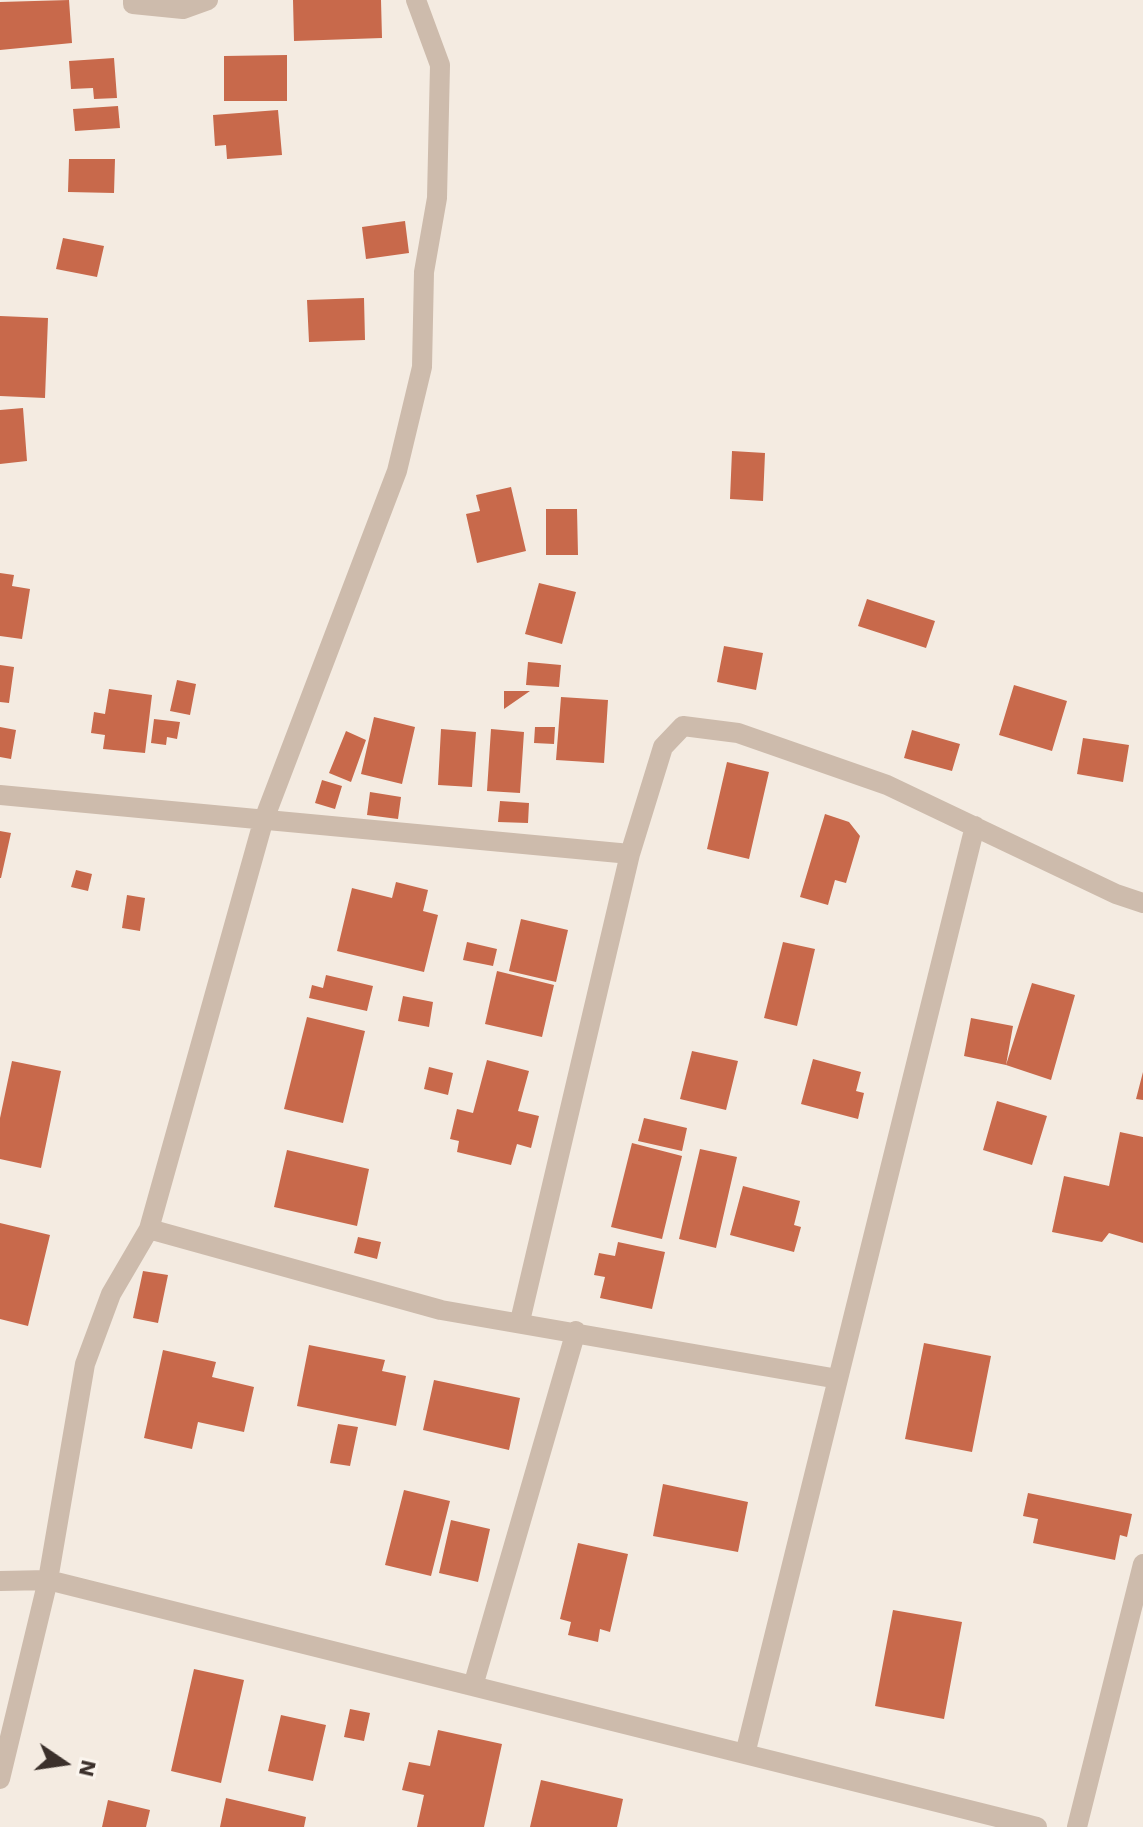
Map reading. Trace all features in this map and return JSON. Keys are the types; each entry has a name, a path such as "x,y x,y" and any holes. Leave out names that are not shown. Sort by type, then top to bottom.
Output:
{"street":[{"path":"133,0 133,4 183,9 208,0"},
{"path":"0,1779 48,1580 85,1364 111,1294 149,1229 263,822 397,471 422,367 424,272 437,198 440,65 416,0"},
{"path":"520,1321 630,854 663,747 683,726 738,733 887,785 1116,894 1143,903"},
{"path":"0,795 630,854"},
{"path":"745,1754 975,826"},
{"path":"149,1229 441,1310 520,1321 838,1379"},
{"path":"473,1686 576,1331"},
{"path":"1077,1827 1143,1564"},
{"path":"0,1581 48,1580 1037,1827"}],"building":[{"path":"69,0 72,43 0,50 0,2"},
{"path":"293,0 381,0 382,38 294,41"},
{"path":"287,55 287,101 224,101 224,56"},
{"path":"114,58 117,98 94,99 93,88 71,89 69,61"},
{"path":"118,106 120,128 75,131 73,109"},
{"path":"278,110 282,155 227,159 226,145 215,146 213,115"},
{"path":"69,159 115,159 114,193 68,192"},
{"path":"405,221 409,253 366,259 362,227"},
{"path":"63,238 104,246 97,277 56,269"},
{"path":"364,298 365,340 309,342 307,300"},
{"path":"0,316 48,318 45,398 0,396"},
{"path":"23,408 27,461 0,464 0,410"},
{"path":"732,451 765,453 763,501 730,499"},
{"path":"511,487 526,551 477,563 466,514 480,511 476,495"},
{"path":"546,509 577,509 578,555 546,555"},
{"path":"0,573 14,575 12,586 30,589 22,639 0,636"},
{"path":"539,583 576,592 562,644 525,634"},
{"path":"867,599 935,621 926,648 858,626"},
{"path":"724,646 763,653 756,690 717,682"},
{"path":"528,662 561,665 559,687 526,685"},
{"path":"0,665 14,667 9,703 0,702"},
{"path":"177,680 196,684 190,715 170,711"},
{"path":"1014,685 1067,701 1052,751 999,735"},
{"path":"109,689 152,695 145,753 103,749 105,735 91,733 94,712 105,714"},
{"path":"504,691 530,691 504,709"},
{"path":"561,697 608,700 604,763 556,760"},
{"path":"374,717 415,727 402,784 361,774"},
{"path":"154,719 180,722 177,739 167,737 166,745 151,743"},
{"path":"0,727 16,730 11,759 0,757"},
{"path":"535,727 555,727 554,744 534,743"},
{"path":"441,729 476,732 472,787 438,785"},
{"path":"491,729 524,732 520,793 487,791"},
{"path":"912,730 960,744 952,771 904,758"},
{"path":"346,731 366,740 351,782 329,773"},
{"path":"1083,738 1129,745 1123,782 1077,774"},
{"path":"727,762 769,772 749,859 707,849"},
{"path":"322,780 342,786 335,809 315,803"},
{"path":"370,792 401,797 398,819 367,815"},
{"path":"500,801 529,803 528,823 498,822"},
{"path":"825,814 849,822 860,836 846,883 835,880 828,905 800,897"},
{"path":"0,831 11,833 1,878 0,878"},
{"path":"76,870 92,874 88,891 71,887"},
{"path":"396,882 428,890 423,911 438,915 424,972 337,951 352,888 392,898"},
{"path":"127,895 145,898 140,931 122,928"},
{"path":"521,919 568,930 556,982 509,971"},
{"path":"467,942 497,949 493,966 463,960"},
{"path":"783,942 815,949 797,1026 764,1018"},
{"path":"497,971 554,985 542,1037 485,1024"},
{"path":"326,975 373,986 367,1011 309,998 312,985 323,988"},
{"path":"1032,983 1075,995 1051,1080 1006,1065"},
{"path":"403,996 433,1002 429,1027 398,1021"},
{"path":"307,1017 365,1031 343,1123 284,1109"},
{"path":"971,1018 1013,1026 1006,1065 964,1056"},
{"path":"692,1051 738,1061 726,1110 680,1099"},
{"path":"813,1059 861,1072 856,1091 864,1093 858,1119 801,1104"},
{"path":"487,1060 529,1071 518,1111 539,1116 531,1148 517,1144 511,1165 457,1152 459,1141 450,1139 457,1109 473,1113"},
{"path":"12,1061 61,1071 41,1168 0,1159 0,1118"},
{"path":"429,1067 453,1073 448,1095 424,1089"},
{"path":"1143,1072 1143,1100 1136,1099"},
{"path":"997,1101 1047,1116 1032,1165 983,1150"},
{"path":"644,1118 687,1128 682,1151 638,1141"},
{"path":"1120,1132 1143,1137 1143,1243 1109,1233 1102,1242 1052,1232 1064,1176 1109,1186"},
{"path":"632,1143 682,1156 662,1239 611,1227"},
{"path":"700,1149 737,1157 716,1248 679,1239"},
{"path":"287,1150 369,1169 357,1226 274,1207"},
{"path":"743,1186 800,1201 794,1225 801,1227 794,1252 730,1235"},
{"path":"0,1223 50,1235 28,1326 0,1319"},
{"path":"358,1237 381,1242 377,1259 354,1253"},
{"path":"618,1242 665,1252 652,1309 600,1298 605,1277 594,1275 599,1253 615,1256"},
{"path":"143,1271 168,1275 158,1323 133,1318"},
{"path":"924,1343 991,1356 972,1452 905,1439"},
{"path":"309,1345 385,1360 382,1371 406,1376 396,1426 297,1406"},
{"path":"163,1350 216,1362 212,1377 254,1387 244,1432 198,1422 192,1449 144,1438"},
{"path":"434,1380 520,1398 509,1450 423,1430"},
{"path":"338,1424 358,1427 350,1466 330,1463"},
{"path":"663,1484 748,1502 738,1552 653,1536"},
{"path":"404,1490 450,1501 431,1576 385,1565"},
{"path":"1028,1493 1132,1514 1127,1537 1120,1535 1115,1560 1033,1543 1038,1519 1023,1516"},
{"path":"451,1520 490,1529 478,1582 439,1573"},
{"path":"578,1543 628,1554 610,1632 600,1629 598,1642 568,1635 571,1622 560,1619"},
{"path":"893,1610 962,1622 944,1719 875,1706"},
{"path":"194,1669 244,1680 221,1783 171,1771"},
{"path":"350,1709 370,1713 364,1741 344,1737"},
{"path":"281,1715 326,1725 313,1781 268,1771"},
{"path":"438,1730 502,1744 484,1827 417,1827 424,1795 402,1790 409,1762 430,1766"},
{"path":"541,1780 623,1799 617,1827 530,1827"},
{"path":"226,1798 306,1817 304,1827 220,1827"},
{"path":"108,1800 150,1810 146,1827 102,1827"}]}
